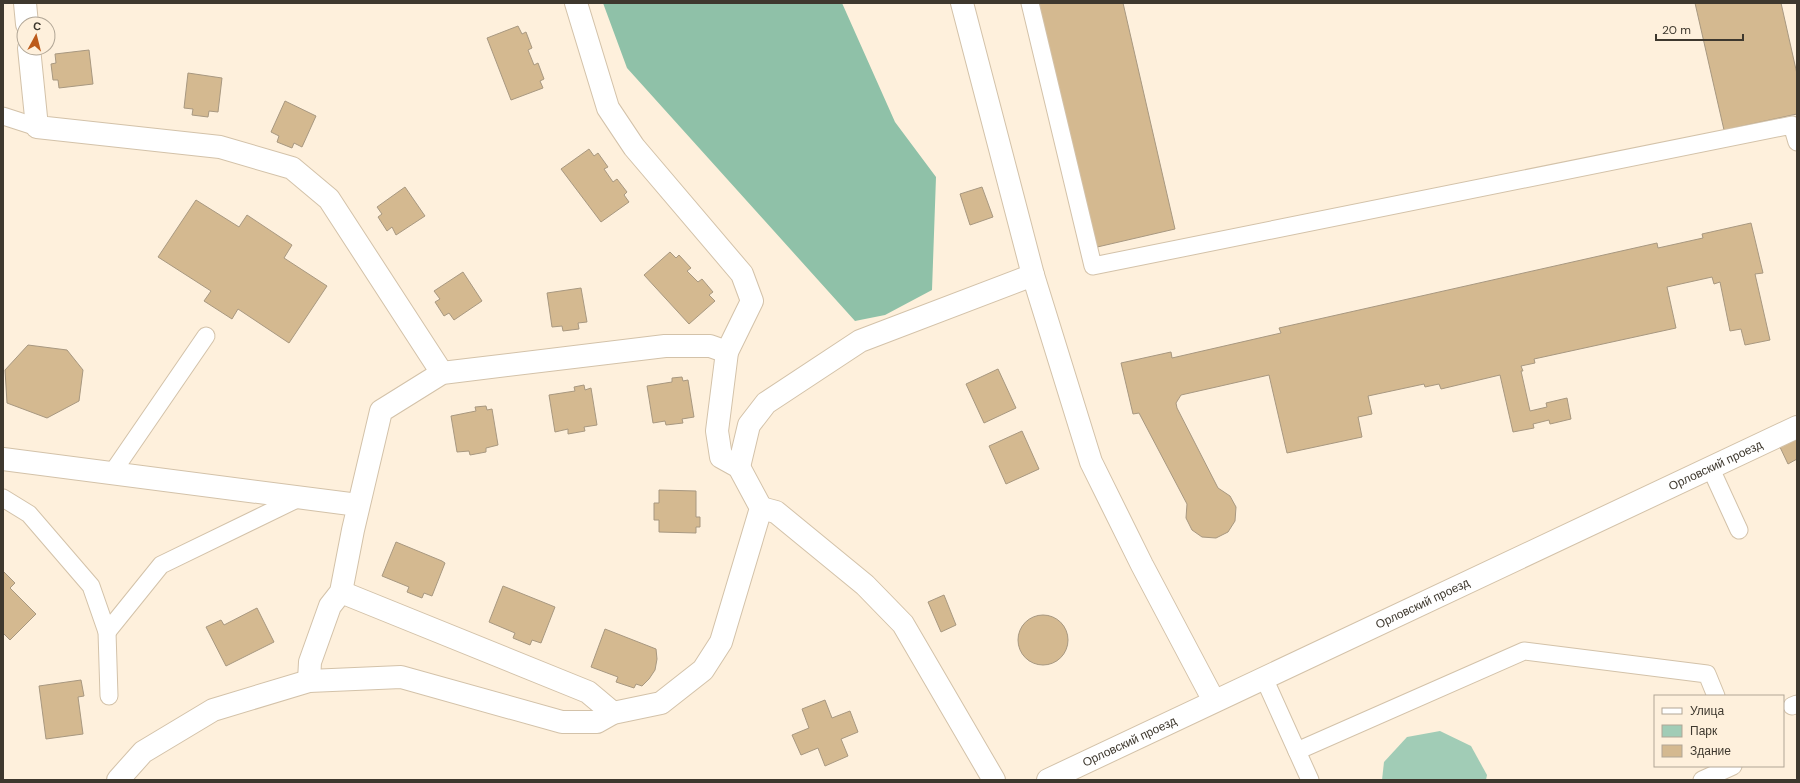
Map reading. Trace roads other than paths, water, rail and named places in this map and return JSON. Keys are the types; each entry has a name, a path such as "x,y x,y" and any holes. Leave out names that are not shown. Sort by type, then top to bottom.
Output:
{"street":[{"path":"25,3 26,16"},
{"path":"118,780 143,752 213,710 309,681 401,677 562,722 596,722 612,714 661,703 703,670 721,642 761,508 740,467 721,457 717,431 727,352 752,301 742,274 634,147 608,108 576,3"},
{"path":"962,3 1034,274 1091,462 1142,565 1214,701"},
{"path":"30,56 36,127 220,147 292,168 329,199 442,373"},
{"path":"740,467 749,425 766,404 860,341 1034,274"},
{"path":"309,681 310,662 330,606 341,592 358,505 381,411 442,373 665,346 710,346 727,352"},
{"name":"Орловский проезд","path":"1048,780 1711,469 1797,427"},
{"path":"3,459 358,505"},
{"path":"761,508 776,512 865,585 903,624 994,780"},
{"path":"341,592 588,692 612,714"}],"lane":[{"path":"1030,3 1094,266 1792,125 1797,142"},
{"path":"3,116 36,127"},
{"path":"112,473 206,336"},
{"path":"1711,469 1739,530"},
{"path":"3,498 29,514 91,586 107,632 109,696"},
{"path":"107,632 161,565 299,498"},
{"path":"1297,751 1524,651 1707,674 1716,695"},
{"path":"1264,678 1310,780"},
{"path":"1702,780 1731,767"}]}
